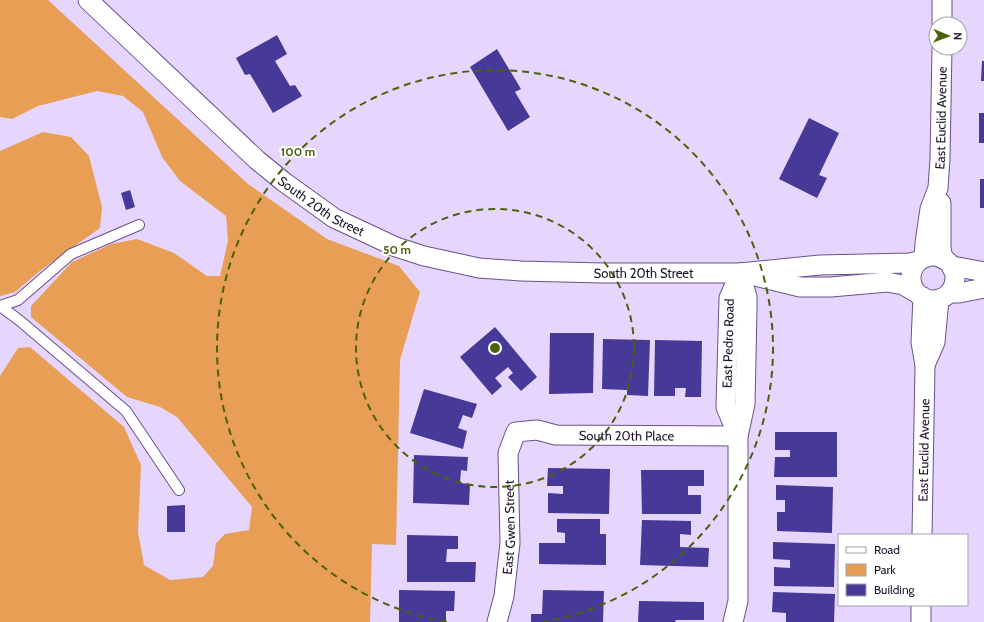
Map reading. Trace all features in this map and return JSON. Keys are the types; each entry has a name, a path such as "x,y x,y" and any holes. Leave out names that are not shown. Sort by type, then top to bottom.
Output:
{"street":[{"name":"South 20th Street","path":"88,0 257,160 284,182 334,218 396,247 424,256 459,264 497,270 602,273 740,273 820,265 909,263 921,260"},
{"path":"942,0 942,16"},
{"name":"East Euclid Avenue","path":"942,56 938,188 941,203 941,248 948,263"},
{"name":"East Euclid Avenue","path":"921,260 930,209 938,188"},
{"path":"984,272 958,267 931,256 921,260 914,267 911,280 913,287 932,296 984,288"},
{"path":"932,296 952,288 954,281 948,263"},
{"name":"South 20th Street","path":"740,273 800,287 831,287 887,282 903,285 932,296"},
{"name":"East Pedro Road","path":"733,622 738,601 738,436 745,404 747,308 747,297 740,273"},
{"name":"East Euclid Avenue","path":"922,534 925,365 921,342 932,296"},
{"name":"South 20th Place","path":"516,432 537,430 556,435 738,436"},
{"name":"East Gwen Street","path":"497,622 504,596 510,543 508,453 516,432"},
{"path":"921,606 921,622"}],"lane":[{"path":"0,306 18,300 71,254 139,225"},
{"path":"0,306 19,320 126,411 179,490"}],"green space":[{"path":"0,0 48,0 248,184 327,239 399,266 420,292 400,360 396,545 372,544 370,622 0,622 0,376 18,348 30,347 124,427 141,465 138,532 144,565 170,580 203,577 213,566 216,543 225,534 249,530 252,507 177,417 160,407 127,397 31,317 31,306 72,262 111,244 137,239 174,253 207,276 220,276 228,241 226,216 180,181 162,157 143,112 123,96 97,91 38,106 12,119 0,117"},
{"path":"43,132 71,137 89,156 102,207 100,228 41,270 15,292 0,296 0,151"}],"building":[{"path":"277,35 287,54 275,61 290,86 295,85 302,96 273,113 250,74 245,75 236,58"},
{"path":"497,49 521,89 515,92 530,117 508,131 470,67"},
{"path":"982,61 984,61 984,81 981,81"},
{"path":"979,113 984,113 984,143 979,143"},
{"path":"809,118 839,133 819,175 827,178 817,198 779,179"},
{"path":"980,179 984,179 984,208 980,208"},
{"path":"130,190 135,207 126,210 121,193"},
{"path":"495,327 537,377 521,391 508,377 513,373 508,367 495,378 502,386 492,395 460,357"},
{"path":"550,333 594,333 593,393 549,394"},
{"path":"603,339 650,340 648,396 627,395 627,390 602,389"},
{"path":"655,340 702,341 701,397 685,397 686,388 675,388 675,396 654,396"},
{"path":"424,389 477,404 472,418 463,415 458,428 467,431 463,449 410,433"},
{"path":"775,432 837,432 837,477 774,477 775,457 790,457 790,450 775,450"},
{"path":"414,455 468,457 467,471 461,470 460,483 470,484 469,505 413,503"},
{"path":"548,468 610,469 609,514 548,513 548,493 563,494 563,486 547,486"},
{"path":"641,470 704,470 704,486 688,486 688,495 701,495 701,514 642,514"},
{"path":"776,485 833,487 832,533 777,531 777,512 785,512 785,500 776,500"},
{"path":"185,505 185,532 167,532 167,506"},
{"path":"557,519 600,519 600,534 606,534 606,565 539,564 539,543 565,543 565,533 557,532"},
{"path":"642,520 691,521 691,535 680,534 680,547 709,548 708,567 640,565"},
{"path":"407,535 458,536 458,549 447,549 446,562 476,562 475,582 407,582"},
{"path":"773,542 835,544 834,587 774,586 774,567 790,568 790,560 773,559"},
{"path":"399,590 455,591 454,611 446,611 446,622 399,622"},
{"path":"543,590 604,591 603,622 531,622 531,614 542,614"},
{"path":"773,592 835,594 834,622 786,622 786,613 772,612"},
{"path":"639,601 704,602 704,620 638,622"}]}
